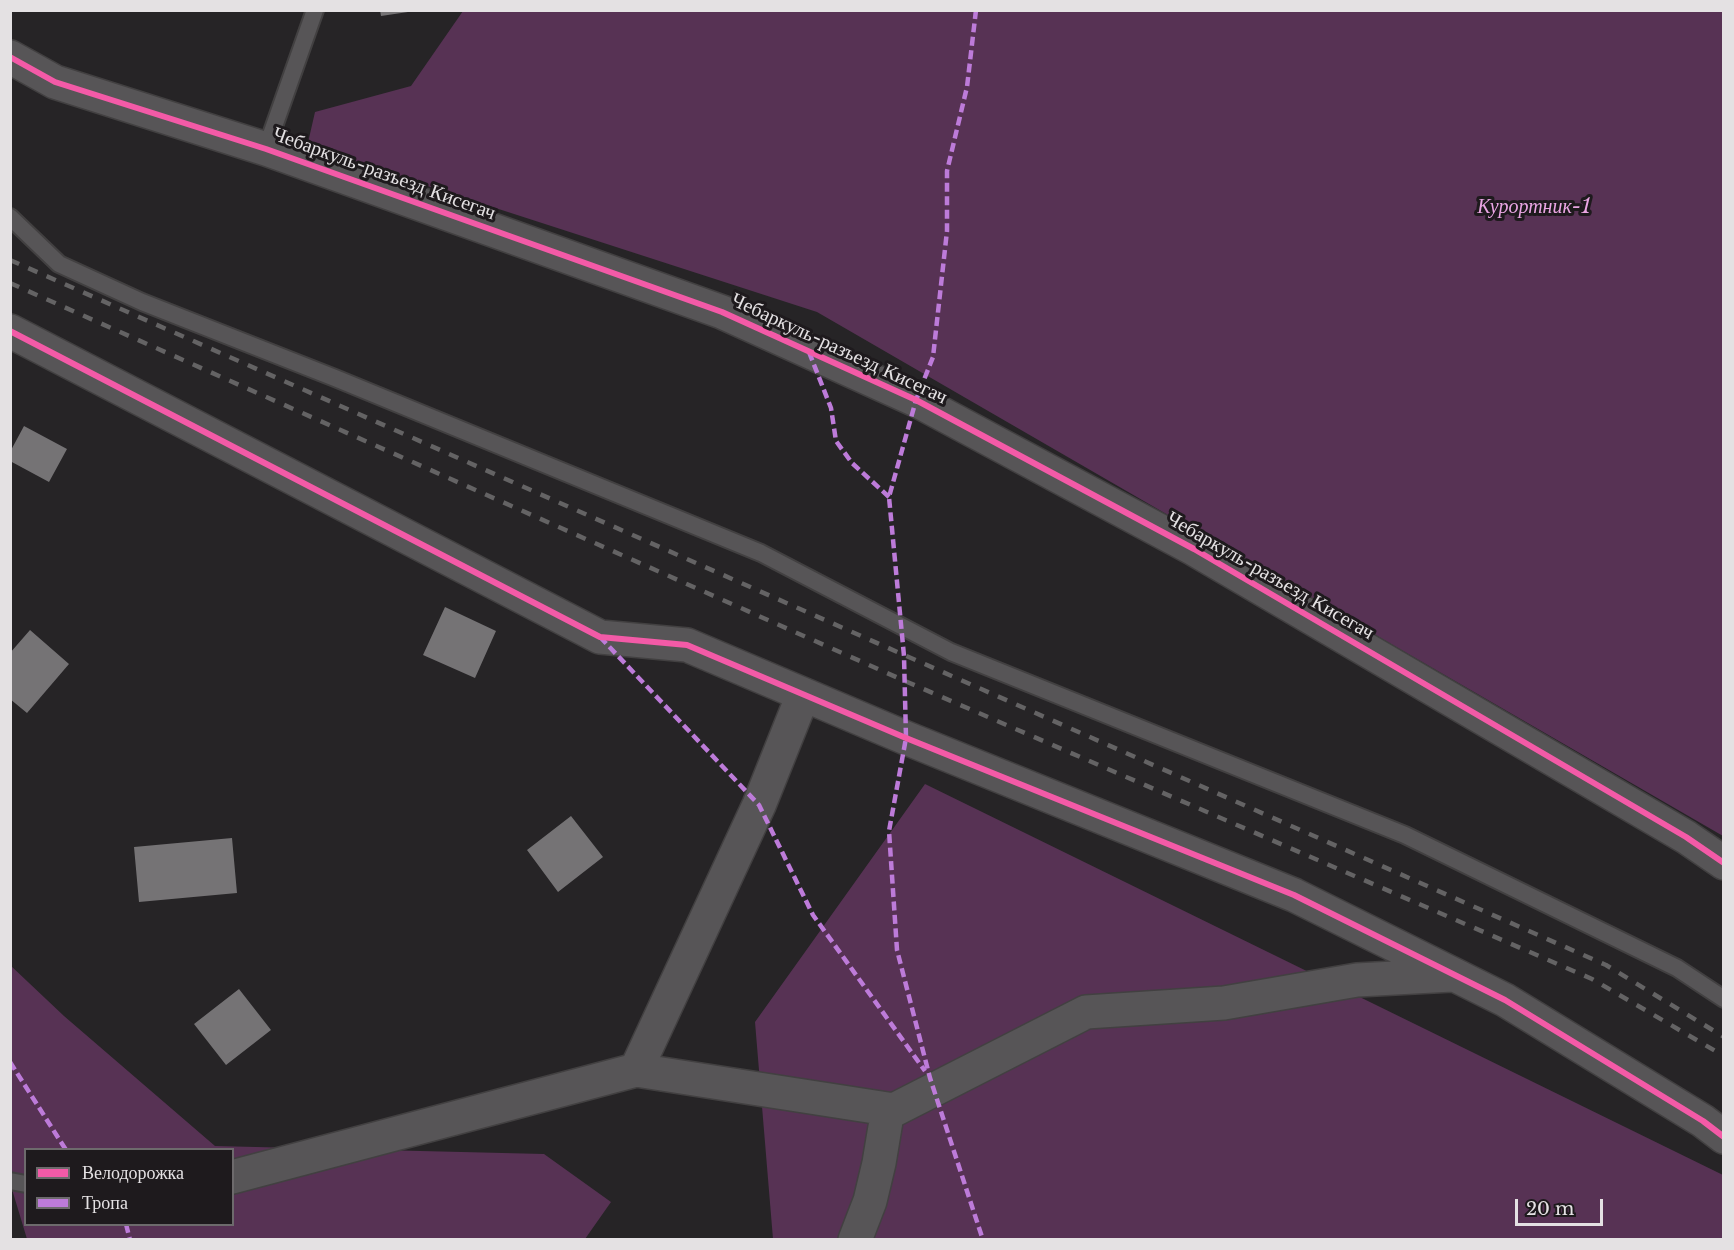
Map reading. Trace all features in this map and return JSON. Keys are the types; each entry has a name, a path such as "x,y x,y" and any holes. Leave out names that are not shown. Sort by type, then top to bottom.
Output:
{"street":[{"name":"Чебаркуль-разъезд Кисегач","path":"10,57 56,82 266,149 722,312 916,400 1194,549 1686,837 1724,862"},
{"path":"10,331 600,637 687,645 803,695 1294,895 1505,1000 1703,1121 1724,1137"},
{"path":"636,1070 759,805 803,695"},
{"path":"234,1176 636,1070 894,1110 1086,1012 1224,1003 1357,980 1454,975"},
{"path":"855,1239 870,1201 888,1109"}],"lane":[{"path":"266,149 315,10"},
{"path":"10,217 59,264 141,302 335,378 761,553 951,652 1405,835 1677,968 1724,999"}],"green space":[{"name":"Курортник-1","path":"463,11 1723,11 1723,836 817,312 307,147 315,112 411,86"},
{"path":"925,784 1723,1175 1723,1239 773,1239 755,1022"},
{"path":"10,965 64,1016 215,1146 544,1154 611,1202 585,1239 27,1239 11,1186"}],"building":[{"path":"380,10 408,10 408,12 381,16"},
{"path":"24,426 67,449 49,482 10,461 10,452"},
{"path":"445,607 496,631 475,678 423,655"},
{"path":"30,630 69,664 27,713 10,699 10,653"},
{"path":"571,816 603,857 558,892 527,850"},
{"path":"232,838 237,893 139,902 134,847"},
{"path":"239,989 271,1030 226,1065 194,1024"}],"railway":[{"path":"10,260 1606,965 1724,1037"},
{"path":"10,283 905,681 1592,979 1724,1056"}],"marked path":[{"path":"976,10 967,87 947,171 947,231 933,357 916,400 889,497 904,656 906,738 889,831 897,950 930,1078 983,1240"},
{"path":"809,352 831,408 836,441 852,463 889,497"},
{"path":"600,637 759,805 813,915 925,1071"},
{"path":"10,1062 65,1148"},
{"path":"126,1226 130,1240"}],"cycle path":[{"path":"10,57 55,82 266,149 722,312 916,400 1194,549 1686,837 1724,863"},
{"path":"10,331 600,637 687,645 906,738 1294,895 1505,1000 1703,1121 1724,1137"}]}
